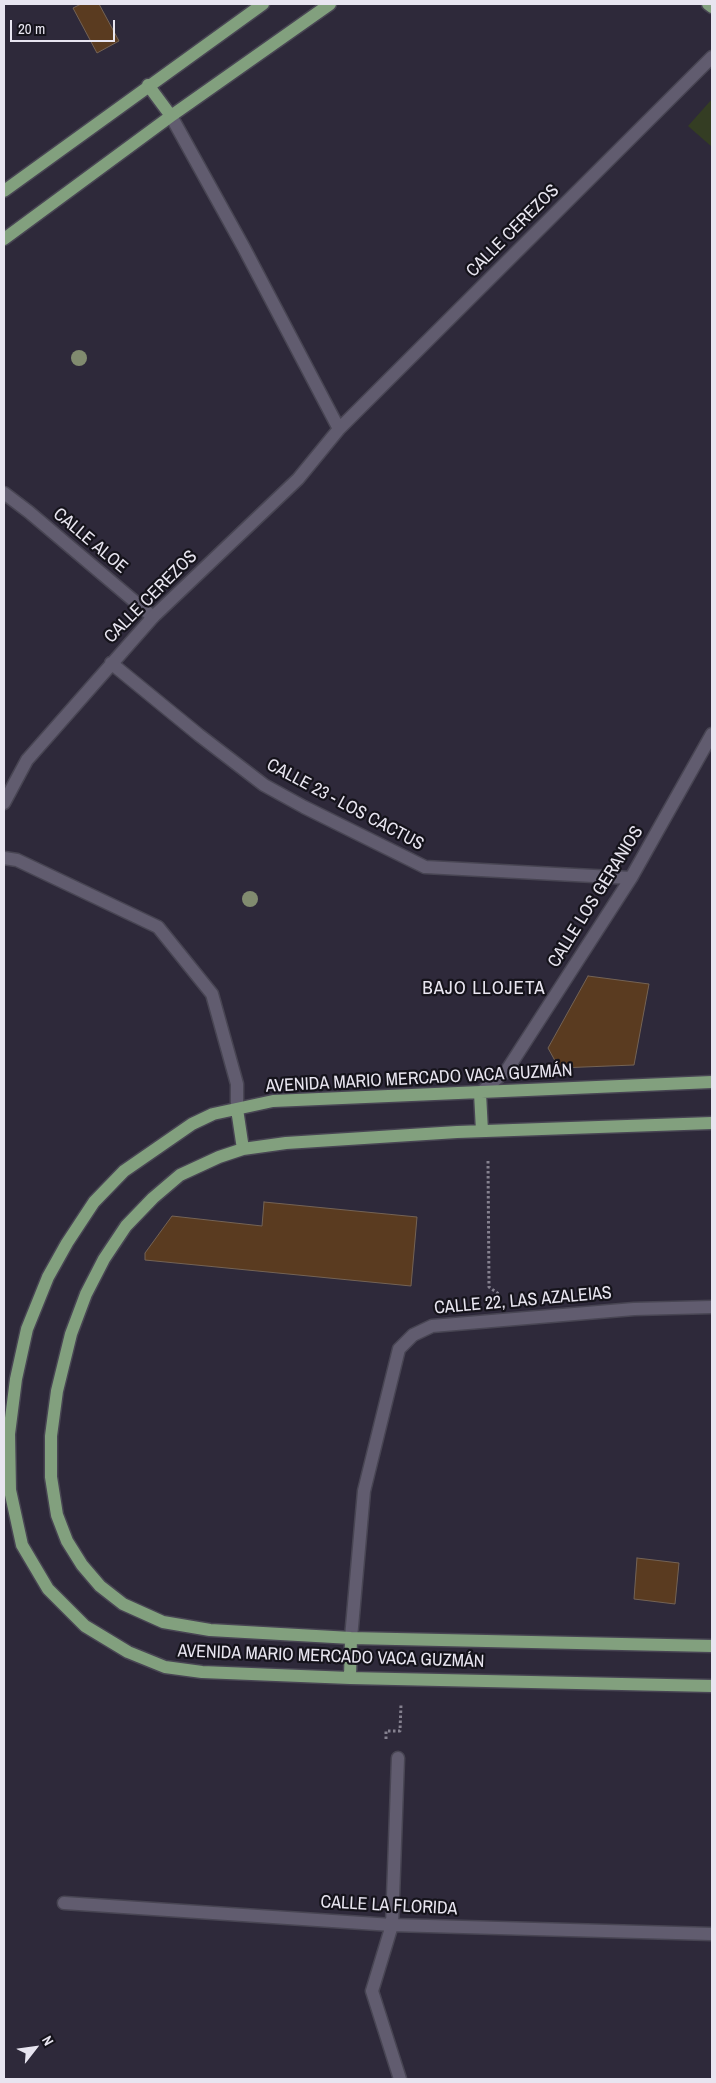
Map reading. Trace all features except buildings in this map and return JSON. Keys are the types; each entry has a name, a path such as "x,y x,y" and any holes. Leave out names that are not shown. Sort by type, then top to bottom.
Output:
{"main road":[{"path":"4,191 148,85 263,4"},
{"path":"4,239 171,116 330,4"},
{"path":"708,4 712,7"},
{"path":"148,85 171,116"},
{"name":"AVENIDA MARIO MERCADO VACA GUZMÁN","path":"712,1082 273,1102 213,1114 192,1124 124,1170 94,1202 67,1243 48,1277 27,1329 16,1379 9,1434 10,1490 22,1544 48,1590 85,1626 128,1652 165,1667 202,1672 350,1678 712,1686"},
{"path":"480,1093 482,1131"},
{"path":"237,1109 243,1149"},
{"name":"AVENIDA MARIO MERCADO VACA GUZMÁN","path":"712,1123 482,1131 286,1142 243,1149 219,1157 180,1175 152,1198 126,1226 104,1259 86,1294 71,1334 57,1391 51,1436 51,1477 57,1515 67,1541 82,1565 100,1586 123,1604 163,1622 210,1630 351,1638 712,1646"},
{"path":"350,1678 351,1638"}],"street":[{"name":"CALLE CEREZOS","path":"4,803 27,760 153,616 298,479 339,429 712,58"},
{"path":"171,116 244,248 339,429"},
{"name":"CALLE ALOE","path":"4,493 153,616"},
{"name":"CALLE 23 - LOS CACTUS","path":"111,663 264,785 425,867 631,878"},
{"name":"CALLE LOS GERANIOS","path":"480,1093 507,1070 631,878 712,734"},
{"path":"4,858 17,860 158,927 212,994 237,1084 237,1109"},
{"name":"CALLE 22, LAS AZALEIAS","path":"351,1638 364,1491 399,1349 413,1335 432,1326 512,1318 634,1309 712,1306"},
{"path":"398,1758 392,1925 372,1991 400,2079"},
{"name":"CALLE LA FLORIDA","path":"64,1903 392,1925 712,1934"}],"path":[{"path":"488,1161 489,1287 510,1302 512,1318"},
{"path":"385,1748 386,1731 400,1731 400,1714"}],"green space":[{"path":"712,99 712,147 688,126"}],"district":[{"name":"BAJO LLOJETA","path":"484,989"}]}
